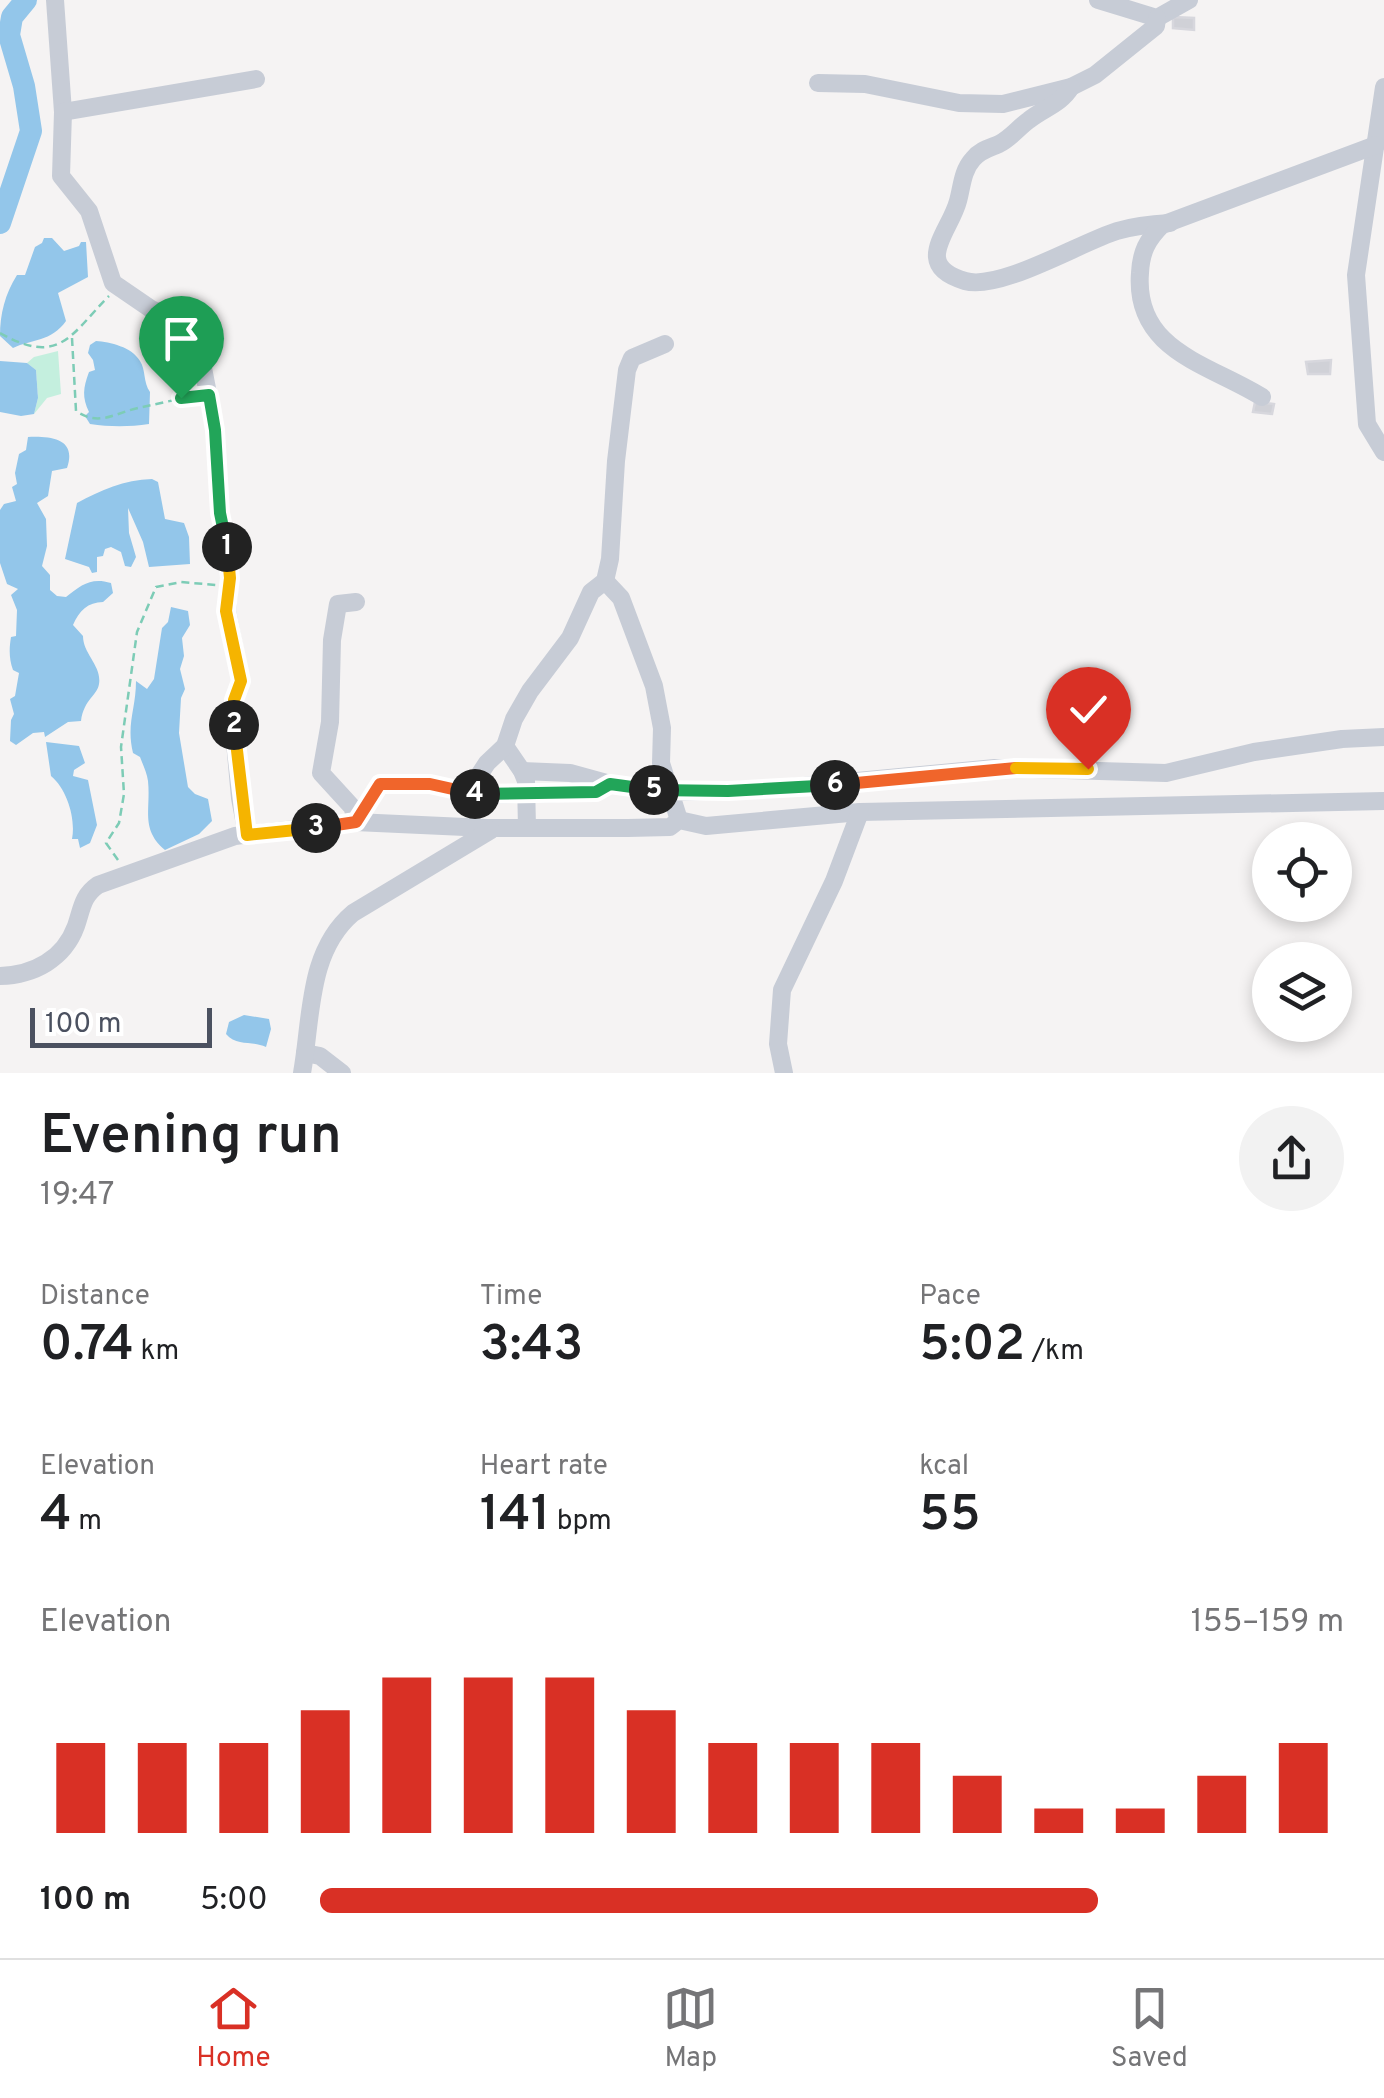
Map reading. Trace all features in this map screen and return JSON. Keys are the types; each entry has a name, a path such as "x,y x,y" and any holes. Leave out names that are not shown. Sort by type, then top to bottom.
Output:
{"street":[{"path":"55,0 63,112 60,176 89,212 113,283 151,309 174,318 204,368 230,578 226,611 241,681 234,700 234,720 247,835"},
{"path":"1098,0 1158,18 1190,0"},
{"path":"818,83 865,84 987,105 1016,101 1071,87 1095,76 1156,26 1158,18"},
{"path":"63,112 256,80"},
{"path":"1071,87 1065,97 971,161 958,202 938,238 935,253 939,263 954,277 979,284 1002,279 1116,231 1170,222"},
{"path":"1383,95 1356,275 1367,424 1384,452"},
{"path":"1262,397 1159,338 1138,293 1141,252 1159,226 1376,145"},
{"path":"468,792 488,762 505,746 530,690 570,638 591,592 605,581 627,370 632,358 665,344"},
{"path":"1364,404 1384,401"},
{"path":"605,581 621,598 654,686 662,728 661,764 679,820"},
{"path":"356,602 338,604 333,626 330,722 321,773 353,808 356,822"},
{"path":"522,771 570,773 610,784 668,792 772,789 995,768 1166,773 1270,749 1384,737"},
{"path":"505,746 522,771 528,794 528,828"},
{"path":"356,822 380,784 430,784 482,795 596,792 610,784"},
{"path":"679,820 706,826 860,812 1384,801"},
{"path":"784,1073 778,1044 782,990 834,881 860,812"},
{"path":"0,976 32,971 56,958 70,942 88,892 98,884 216,841 356,822 528,828 670,827 679,820"},
{"path":"302,1073 322,954 336,930 353,913 494,828"},
{"path":"306,1053 320,1056 342,1073"}],"path":[{"path":"0,334 25,348 72,338 110,295 113,283"},
{"path":"72,338 76,410 80,415 105,420 138,408 209,395"},
{"path":"139,871 127,870 106,844 119,824 124,794 121,747 137,632 156,587 181,582 223,584 230,578"}],"green space":[{"path":"58,351 61,394 47,398 34,414 38,398 36,370 27,363 34,357"}],"water":[{"path":"44,238 52,238 64,251 86,242 88,277 58,293 66,321 60,328 13,348 0,336 4,304 17,275 25,275 35,247"},
{"path":"96,341 126,349 140,361 150,392 149,424 90,424 85,416 89,412 84,392 89,372 95,370 88,353"},
{"path":"0,361 27,363 36,370 38,398 34,414 0,412"},
{"path":"28,437 60,441 68,451 67,468 52,471 48,496 37,503 46,519 47,546 42,566 50,575 50,590 66,597 98,581 111,583 113,593 103,602 85,608 73,625 83,636 99,678 81,721 68,722 45,737 44,732 33,733 16,745 10,741 14,714 10,699 15,696 19,673 13,670 10,650 11,637 16,636 17,610 11,595 18,589 7,584 0,563 0,510 4,504 16,501 12,487 17,484 19,454 26,450"},
{"path":"152,479 158,482 165,519 184,523 190,564 149,567 128,508 129,533 136,557 131,567 125,566 121,552 111,547 97,557 97,572 65,559 77,503 113,486"},
{"path":"171,607 188,611 190,625 182,638 184,656 180,669 185,689 179,733 188,787 208,799 212,821 199,834 165,850 149,826 147,778 140,757 133,753 131,733 136,681 147,689 154,679 162,628 168,622"},
{"path":"46,742 79,746 85,763 74,770 73,776 88,780 97,825 90,843 80,848 78,839 72,839 73,823 66,796 51,776"},
{"path":"244,1015 269,1019 271,1029 266,1047 235,1041 226,1034 229,1022"}],"building":[{"path":"1173,17 1194,18 1194,30 1173,28"},
{"path":"1331,360 1330,374 1308,374 1306,362"},
{"path":"1255,402 1274,404 1272,414 1253,412"}],"waterway":[{"path":"0,223 31,131 24,86 9,35 12,17 26,0"}],"route":[{"path":"181,398 209,395 212,406 220,513 230,578 226,611 241,681 234,700 234,720 247,835 356,822 380,784 430,784 482,795 596,792 610,784 668,792 728,791 995,768 1088,769"}]}
